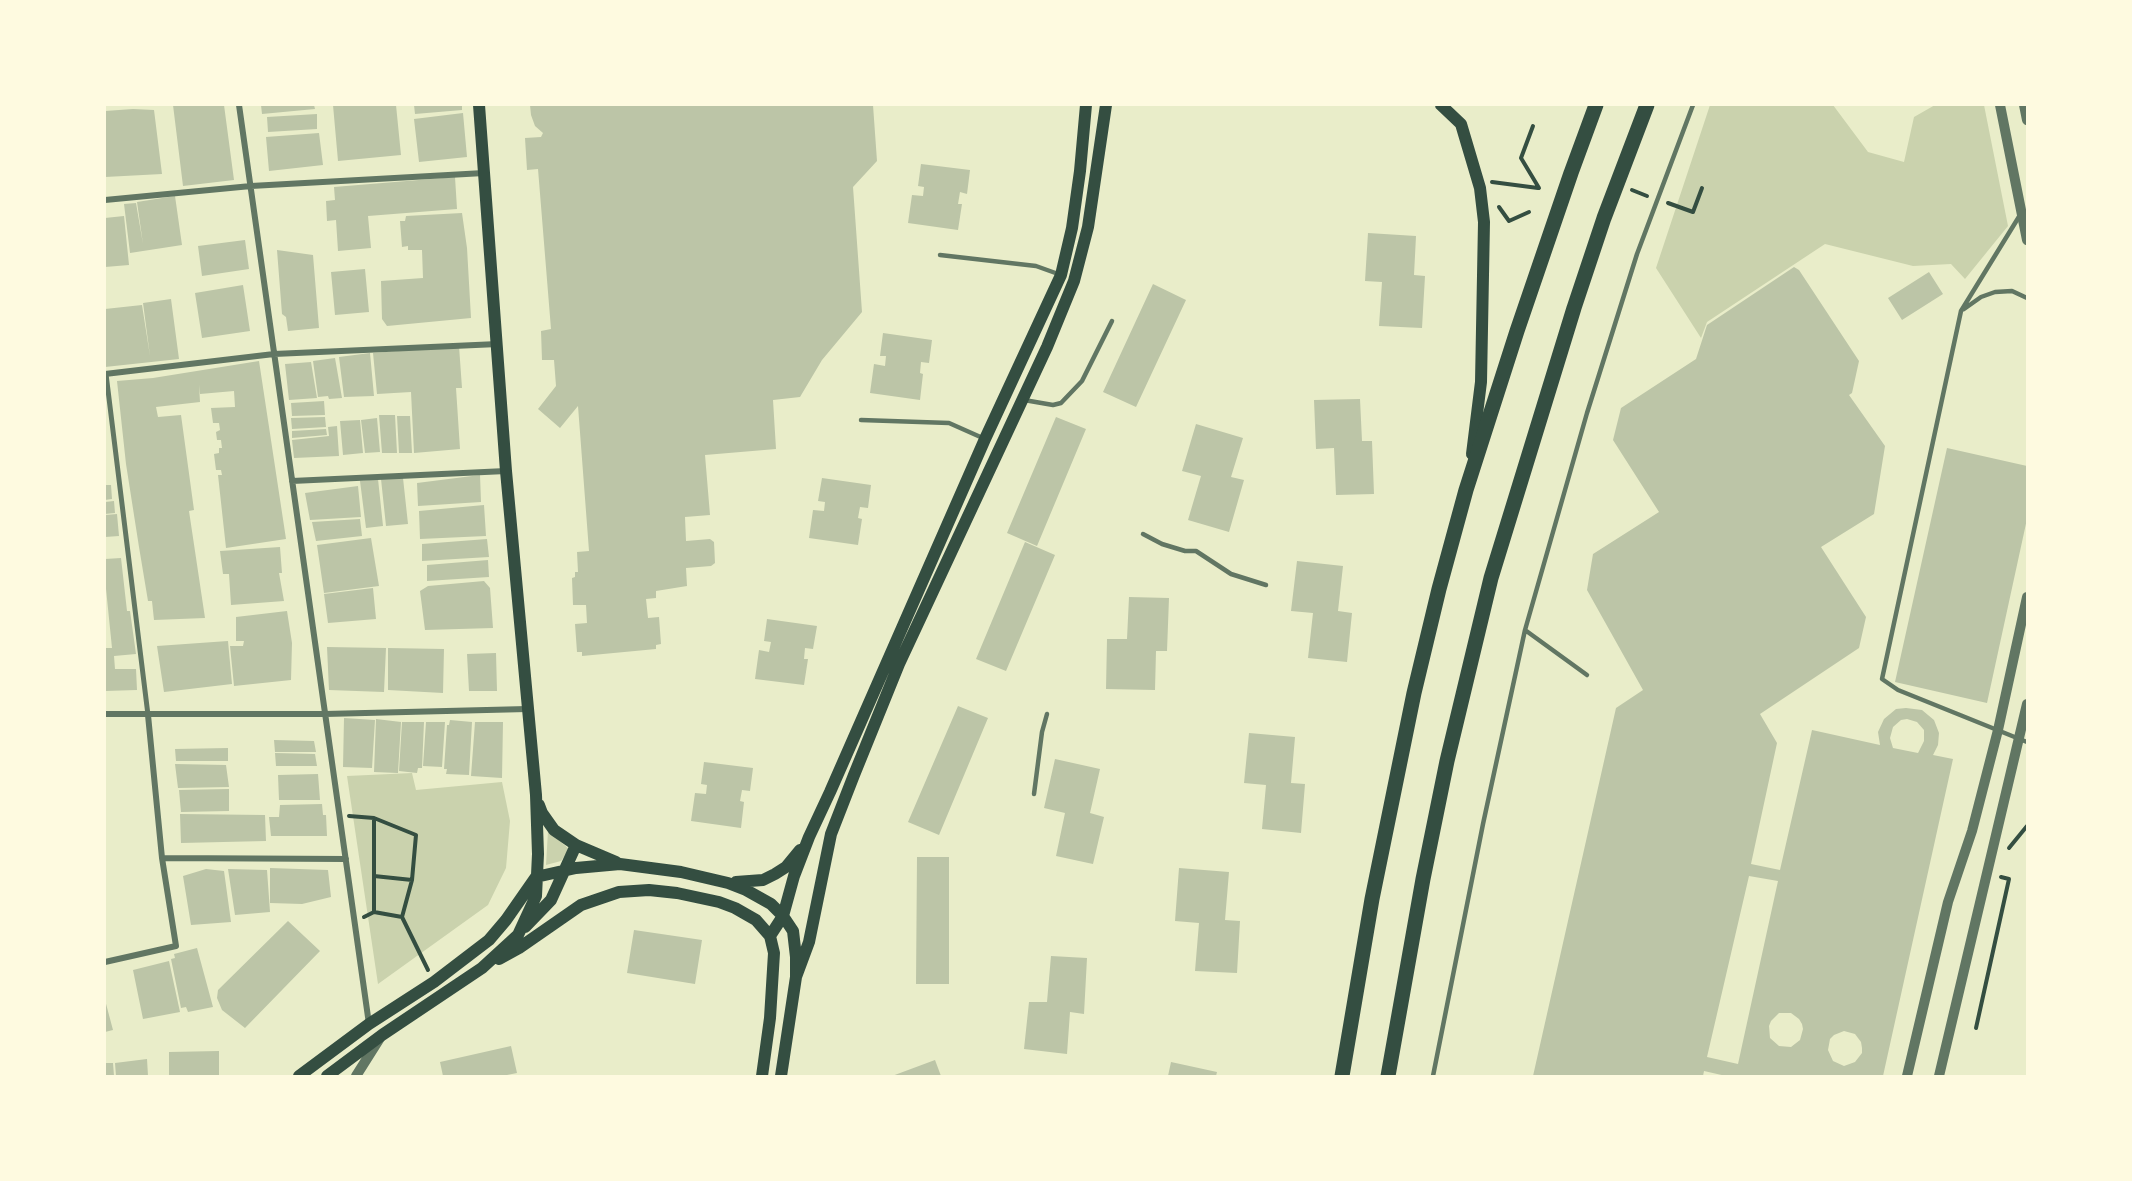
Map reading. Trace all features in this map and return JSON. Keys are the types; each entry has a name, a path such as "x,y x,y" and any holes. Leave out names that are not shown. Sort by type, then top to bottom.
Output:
{"highway":[{"path":"1342,1076 1372,899 1414,693 1439,589 1466,490 1568,181 1596,105"},
{"path":"1388,1076 1444,772 1491,578 1574,308 1604,218 1647,105"},
{"path":"1332,1076 1347,1040"}],"main road":[{"path":"479,105 506,471 536,795 538,854 536,896 518,934"},
{"path":"770,936 783,916 794,876 809,837 984,439 1061,275 1072,228 1086,105"},
{"path":"796,977 809,942 831,834 854,775 899,663 1023,400 1074,281 1088,227 1106,105"},
{"path":"1441,105 1461,124 1478,180 1484,222 1483,350 1476,426 1466,490"},
{"path":"1080,171 1097,175"},
{"path":"1061,275 1074,281"},
{"path":"536,795 549,825 563,837 620,864"},
{"path":"728,883 751,882 775,874 786,867 809,837"},
{"path":"483,968 550,900 576,845"},
{"path":"299,1076 369,1024 434,982 489,940 536,877 566,869 620,864 681,872 728,883 761,897 783,916 793,931 796,977 781,1076"},
{"path":"327,1076 382,1035 483,968 519,948 581,905 619,892 659,891 719,902 752,917 770,936 774,953 774,976 762,1076"}],"street":[{"path":"239,105 369,1024"},
{"path":"2000,105 2027,240"},
{"path":"2024,105 2027,120"},
{"path":"105,200 250,186 484,173"},
{"path":"105,962 176,946 162,858 106,374 274,354 498,344"},
{"path":"292,482 506,471"},
{"path":"1907,1076 1948,902 1972,831 1998,730 2027,597"},
{"path":"1939,1076 1987,874 2023,740 2027,704"},
{"path":"105,714 325,714 527,709"},
{"path":"162,858 346,859"},
{"path":"356,1076 382,1035"}],"lane":[{"path":"1433,1076 1483,824 1525,630 1594,390 1637,254 1693,105"},
{"path":"2022,213 1961,311 1882,679 1899,690 2023,740"},
{"path":"940,255 1036,266 1061,275"},
{"path":"1961,311 1981,297 1995,292 2012,291 2027,298"},
{"path":"1023,400 1053,405 1061,403 1082,381 1112,321"},
{"path":"861,420 948,423 984,439"},
{"path":"1143,534 1162,544 1196,551 1231,574 1266,585"},
{"path":"1525,630 1587,675"},
{"path":"1035,794 1042,732 1047,714"}],"path":[{"path":"1478,180 1539,188 1521,158 1533,126"},
{"path":"1693,212 1702,188"},
{"path":"1497,205 1509,221 1529,212"},
{"path":"340,815 374,818 416,835 412,880 402,917 434,982"},
{"path":"374,818 374,912"},
{"path":"1976,1028 2009,879 1987,874"},
{"path":"374,876 412,880"},
{"path":"354,921 374,912 402,917"}],"green space":[{"path":"1710,105 1833,105 1868,152 1904,162 1914,117 1935,105 1984,105 2008,226 1965,279 1951,264 1913,266 1825,244 1707,322 1701,338 1656,268"},
{"path":"412,773 416,790 502,782 510,821 506,868 488,905 378,984 347,776"},
{"path":"548,831 569,849 561,861 546,865"}],"building":[{"path":"173,105 224,105 234,180 183,186"},
{"path":"261,105 314,105 315,109 262,114"},
{"path":"333,105 396,105 401,155 338,161"},
{"path":"414,105 462,105 462,110 415,114"},
{"path":"530,105 873,105 877,161 853,187 862,312 822,360 800,397 773,400 776,449 705,455 710,515 685,517 686,541 710,539 714,542 715,563 711,566 686,568 687,586 656,591 656,598 646,599 648,618 659,617 661,644 656,645 656,649 582,656 582,652 577,652 575,624 587,623 586,605 573,605 572,578 575,577 575,572 578,572 577,552 589,551 578,406 560,428 538,409 556,386 554,360 542,360 541,331 551,329 538,169 527,170 525,138 541,137 543,133 535,126"},
{"path":"154,110 162,174 105,177 105,111"},
{"path":"463,113 467,157 419,162 414,119"},
{"path":"317,114 317,129 268,132 267,117"},
{"path":"319,133 323,165 269,171 266,137"},
{"path":"921,164 970,170 967,194 960,192 958,204 962,204 958,230 908,223 912,195 923,196 924,187 918,186"},
{"path":"455,177 457,209 368,216 371,248 338,251 336,220 327,221 326,201 335,200 334,187"},
{"path":"175,196 182,245 130,253 124,204 136,203 143,244 137,202"},
{"path":"462,213 467,248 471,318 387,326 382,319 381,281 423,278 422,250 408,250 408,246 402,247 400,221 405,221 406,216"},
{"path":"124,216 129,265 105,267 105,218"},
{"path":"1368,233 1416,236 1414,275 1425,276 1422,328 1379,326 1382,282 1365,281"},
{"path":"245,240 249,269 202,276 198,246"},
{"path":"277,250 313,255 319,328 288,331 286,317 282,314"},
{"path":"1794,267 1799,270 1859,361 1852,393 1849,395 1885,446 1874,514 1821,547 1866,617 1859,648 1760,714 1777,743 1751,864 1780,870 1812,730 1880,745 1878,732 1884,719 1896,709 1922,710 1934,720 1939,733 1938,745 1933,755 1953,759 1883,1076 1726,1076 1704,1071 1703,1076 1533,1076 1616,708 1643,690 1587,590 1593,554 1659,512 1613,440 1621,408 1696,359 1707,325","holes":["1901,720 1917,722 1924,730 1924,741 1918,753 1893,748 1890,738 1893,727","1749,876 1778,881 1738,1064 1707,1057","1779,1013 1791,1013 1802,1024 1800,1040 1791,1047 1779,1046 1770,1038 1771,1021","1844,1031 1855,1034 1862,1048 1862,1053 1855,1062 1844,1066 1833,1061 1828,1050 1830,1039"]},
{"path":"365,269 369,312 335,315 331,272"},
{"path":"1929,272 1943,294 1902,320 1888,298"},
{"path":"1153,284 1186,300 1136,407 1103,392"},
{"path":"243,285 250,331 202,338 195,293"},
{"path":"171,299 179,359 105,367 105,309 142,305 150,356 143,303"},
{"path":"883,333 932,340 929,363 921,362 920,373 923,374 920,400 870,393 874,364 885,366 886,356 880,356"},
{"path":"459,346 462,388 456,388 460,449 414,453 411,392 377,394 373,353"},
{"path":"370,353 374,396 344,397 339,357"},
{"path":"335,358 342,398 318,397 313,361"},
{"path":"259,361 286,539 226,548 218,475 222,475 221,470 216,470 214,454 219,453 219,448 222,448 221,440 217,440 216,432 220,430 219,423 213,423 211,408 235,407 234,391 200,394 199,385 200,402 156,407 158,417 181,415 194,510 189,511 205,618 154,620 152,601 148,601 126,464 117,381 153,378"},
{"path":"311,362 317,398 289,400 285,364"},
{"path":"1360,399 1362,441 1372,441 1374,494 1336,495 1334,448 1316,449 1314,400"},
{"path":"324,401 325,415 292,416 291,403"},
{"path":"379,415 395,415 397,453 382,453"},
{"path":"397,416 410,416 412,453 399,453"},
{"path":"325,417 326,427 292,429 291,418"},
{"path":"1056,417 1086,429 1037,546 1007,533"},
{"path":"377,418 380,452 365,453 361,420"},
{"path":"360,420 363,453 343,455 340,421"},
{"path":"1196,424 1243,438 1231,477 1244,480 1229,532 1188,520 1201,476 1182,471"},
{"path":"337,426 339,456 294,458 292,440 329,436 328,427"},
{"path":"326,429 327,435 292,438 292,431"},
{"path":"1947,448 2027,466 2027,519 1987,703 1895,682"},
{"path":"480,475 481,502 418,506 417,483"},
{"path":"403,478 408,524 386,526 381,479"},
{"path":"822,478 871,485 868,508 860,507 858,518 862,519 858,545 809,538 813,510 824,511 825,502 818,501"},
{"path":"378,479 383,526 366,528 360,481"},
{"path":"105,485 111,485 112,499 105,500"},
{"path":"358,486 361,517 310,520 305,493"},
{"path":"114,501 115,513 105,514 105,502"},
{"path":"484,505 486,536 420,539 419,511"},
{"path":"117,514 119,536 105,537 105,515"},
{"path":"360,519 362,536 316,541 312,522"},
{"path":"371,538 379,586 324,593 317,545"},
{"path":"487,539 489,557 422,561 422,544"},
{"path":"1025,542 1055,555 1006,671 976,659"},
{"path":"280,547 282,573 279,573 284,601 231,605 229,574 223,574 220,551"},
{"path":"121,558 127,611 130,611 136,654 114,656 115,669 136,669 137,690 105,691 105,648 112,648 105,559"},
{"path":"488,560 489,577 427,581 427,565"},
{"path":"1297,561 1343,566 1338,611 1352,613 1347,662 1308,658 1313,613 1291,611"},
{"path":"484,581 490,588 493,628 425,630 420,591 428,586"},
{"path":"373,588 376,619 328,623 324,594"},
{"path":"1129,597 1169,598 1167,651 1156,651 1155,690 1106,689 1107,639 1127,639"},
{"path":"287,611 292,643 291,680 234,686 230,646 243,646 244,641 236,641 236,617"},
{"path":"767,619 817,626 813,649 805,648 804,659 808,659 804,685 755,679 759,650 769,652 771,642 764,641"},
{"path":"228,641 232,684 164,692 157,646"},
{"path":"327,647 386,648 384,692 329,690"},
{"path":"388,648 444,649 443,693 388,690"},
{"path":"496,653 497,691 469,691 467,654"},
{"path":"958,706 988,718 939,835 908,822"},
{"path":"344,718 375,720 372,768 343,767"},
{"path":"376,719 401,722 398,773 374,772"},
{"path":"450,720 472,722 469,775 446,774 447,769 444,769 447,725"},
{"path":"402,722 424,722 422,768 418,768 417,773 399,771"},
{"path":"426,722 445,722 442,767 423,766"},
{"path":"475,722 503,722 502,778 471,776"},
{"path":"1249,733 1295,737 1291,783 1305,784 1301,833 1262,829 1266,785 1244,783"},
{"path":"274,740 314,741 316,752 275,752"},
{"path":"228,748 228,761 176,761 175,749"},
{"path":"275,753 315,754 317,766 276,766"},
{"path":"1055,759 1100,769 1090,813 1104,817 1093,864 1056,856 1065,813 1044,808"},
{"path":"704,762 753,768 750,791 742,790 740,801 744,802 741,828 691,821 695,793 706,794 707,785 701,784"},
{"path":"175,764 226,765 229,787 178,788"},
{"path":"318,774 320,800 279,800 278,775"},
{"path":"229,789 229,811 181,812 179,790"},
{"path":"322,804 323,815 326,815 327,836 271,836 269,817 279,817 280,805"},
{"path":"180,814 265,815 266,841 181,843"},
{"path":"917,857 949,857 949,984 916,984"},
{"path":"270,868 328,870 331,897 302,904 270,903"},
{"path":"1179,868 1229,872 1225,920 1240,921 1237,973 1195,971 1199,923 1175,921"},
{"path":"206,869 224,871 231,922 191,925 183,876"},
{"path":"228,869 267,870 270,912 235,915"},
{"path":"288,921 320,951 245,1028 222,1010 217,998 218,990"},
{"path":"634,930 702,940 695,984 627,973"},
{"path":"197,948 213,1007 188,1012 186,1007 181,1008 171,959 175,958 174,954"},
{"path":"1051,956 1087,958 1084,1014 1070,1012 1067,1054 1024,1049 1029,1002 1047,1002"},
{"path":"169,961 180,1012 143,1019 133,970"},
{"path":"105,1000 113,1030 105,1032"},
{"path":"511,1046 517,1073 502,1076 443,1076 440,1062"},
{"path":"219,1051 219,1076 169,1076 169,1052"},
{"path":"147,1059 148,1076 116,1076 115,1063"},
{"path":"935,1060 941,1076 892,1076"},
{"path":"1171,1062 1217,1072 1216,1076 1168,1076"},
{"path":"105,1063 113,1063 114,1076 105,1076"}]}
